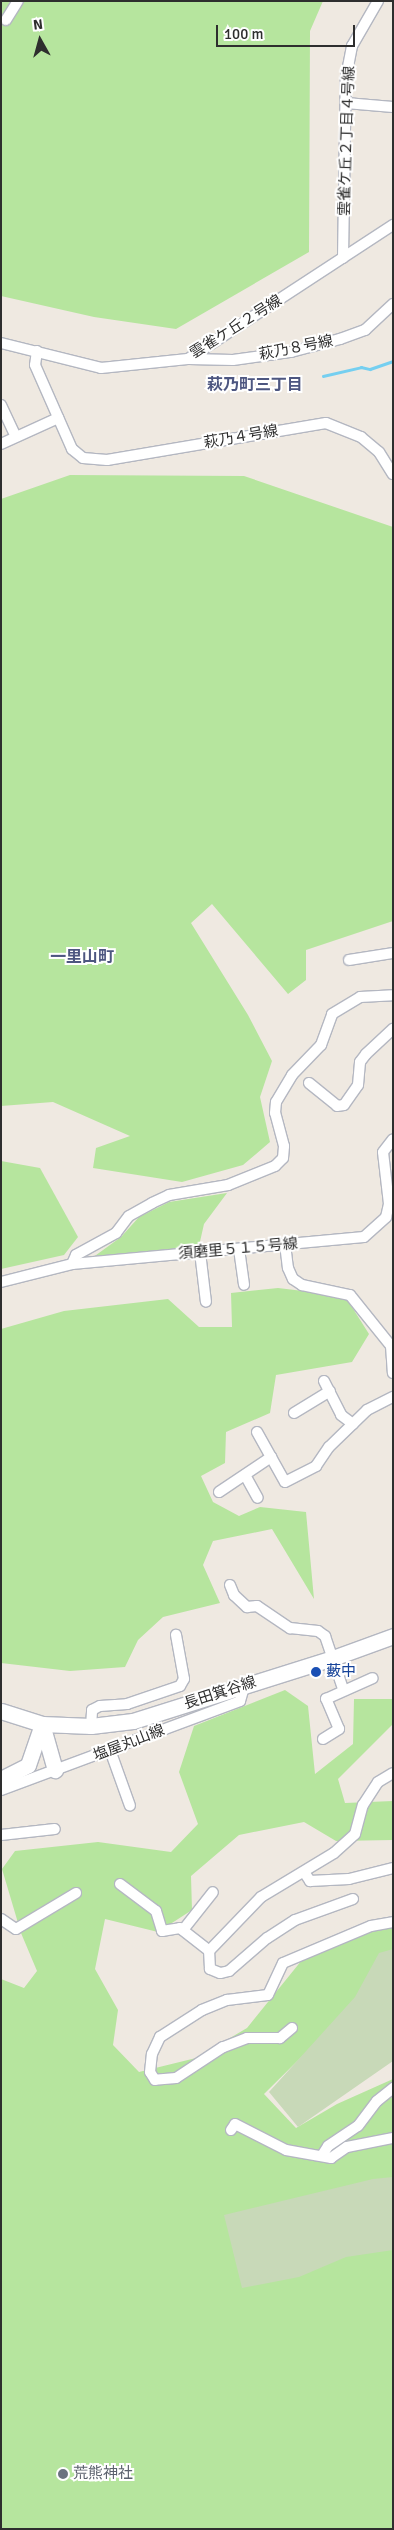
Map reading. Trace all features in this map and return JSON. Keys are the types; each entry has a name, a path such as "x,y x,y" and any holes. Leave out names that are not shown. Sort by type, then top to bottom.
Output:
{"street":[{"path":"6,20 18,1"},
{"name":"雲雀ケ丘２丁目４号線","path":"343,258 346,77 352,46 378,1"},
{"path":"393,100 393,117"},
{"path":"346,103 393,107"},
{"name":"雲雀ケ丘２号線","path":"1,343 100,368 188,359 393,225"},
{"name":"萩乃８号線","path":"188,359 234,360 291,352 340,339 365,330 393,304"},
{"path":"1,444 58,418 35,365 37,351"},
{"path":"1,405 16,437"},
{"name":"萩乃４号線","path":"58,418 72,449 83,458 107,460 326,423 361,437 380,452 393,474"},
{"path":"349,960 392,952"},
{"path":"72,1264 76,1255 116,1233 129,1216 160,1198 228,1185 275,1166 283,1158 284,1146 274,1114 276,1102 292,1075 320,1044 332,1014 360,997 393,994"},
{"path":"309,1083 337,1106 344,1105 358,1084 360,1062 393,1029"},
{"name":"須磨里５１５号線","path":"1,1282 72,1264 364,1237 377,1228 386,1218 389,1204 383,1152 393,1139"},
{"path":"285,1244 288,1268 293,1279 302,1285 350,1295 390,1346 393,1373"},
{"path":"239,1249 244,1285"},
{"path":"200,1252 206,1302"},
{"path":"324,1381 341,1415 353,1424"},
{"path":"294,1413 330,1391"},
{"path":"257,1432 285,1482 316,1466 329,1447 367,1410 393,1397"},
{"path":"219,1492 272,1457"},
{"path":"245,1475 258,1498"},
{"path":"230,1585 234,1595 247,1607 257,1606 300,1631 318,1631 325,1636 343,1689"},
{"path":"92,1726 92,1710 100,1706 127,1704 180,1686 184,1679 176,1635"},
{"name":"長田箕谷線","path":"1,1711 42,1724 92,1726 146,1718 245,1684 333,1658 393,1636"},
{"path":"323,1739 339,1729 326,1698 343,1689 373,1678"},
{"name":"塩屋丸山線","path":"1,1790 240,1701 245,1684"},
{"path":"42,1724 54,1770"},
{"path":"1,1779 28,1765 42,1724"},
{"path":"110,1750 130,1806"},
{"path":"353,1899 295,1920 267,1938 229,1971 220,1973 210,1969 209,1951 261,1897 304,1872 355,1834 363,1805 378,1782 393,1773"},
{"path":"1,1835 55,1829"},
{"path":"304,1872 310,1881 349,1879 393,1868"},
{"path":"120,1884 136,1888 156,1911 162,1931 180,1928 209,1951"},
{"path":"182,1930 213,1892"},
{"path":"1,1919 16,1929 76,1893"},
{"path":"292,2028 280,2038 247,2038 223,2047 176,2078 155,2080 150,2072 152,2054 160,2037 202,2010 227,2000 268,1995 283,1964 371,1926 393,1922"},
{"path":"323,2154 328,2146 358,2126 376,2101 393,2088"},
{"path":"231,2130 235,2124 286,2150 323,2154 331,2158 347,2147 393,2138"}],"green space":[{"path":"1,1 323,1 310,31 309,252 176,329 94,317 1,296"},
{"path":"70,475 244,476 393,527 393,921 306,950 306,980 288,994 212,904 191,923 248,1015 272,1061 260,1097 270,1142 243,1165 182,1182 93,1168 96,1148 130,1136 53,1102 1,1106 1,499"},
{"path":"1,1161 40,1168 78,1237 64,1255 1,1269"},
{"path":"227,1193 204,1224 199,1246 92,1258 121,1237 139,1217 169,1202"},
{"path":"278,1288 345,1296 369,1334 352,1362 276,1375 270,1413 226,1432 225,1463 201,1476 213,1502 239,1516 260,1507 306,1512 314,1599 272,1529 213,1541 203,1565 220,1603 163,1617 138,1640 125,1667 70,1671 1,1663 1,1329 64,1311 168,1299 199,1327 232,1327 231,1293"},
{"path":"285,1690 308,1706 315,1774 353,1744 354,1699 393,1699 393,1724 338,1779 345,1803 393,1801 393,1840 336,1841 304,1822 239,1835 191,1876 192,1910 158,1932 105,1919 95,1969 118,2010 113,2045 139,2072 196,2058 247,2028 306,1955 393,1922 393,1951 358,2001 264,2094 296,2128 337,2104 393,2079 393,2529 1,2529 1,1979 24,1988 37,1971 21,1933 2,1869 15,1851 98,1842 171,1852 198,1824 179,1772 194,1726"},
{"path":"393,1949 393,2061 298,2127 269,2092 355,1997 379,1953"},
{"path":"393,2177 393,2250 346,2257 299,2277 242,2288 224,2215 373,2179"}],"waterway":[{"path":"323,376 361,367 370,369 393,361"}],"place":[{"name":"藪中","path":"316,1672"},
{"name":"荒熊神社","path":"63,2474"}],"district":[{"name":"萩乃町三丁目","path":"255,385"},
{"name":"一里山町","path":"82,957"}]}
